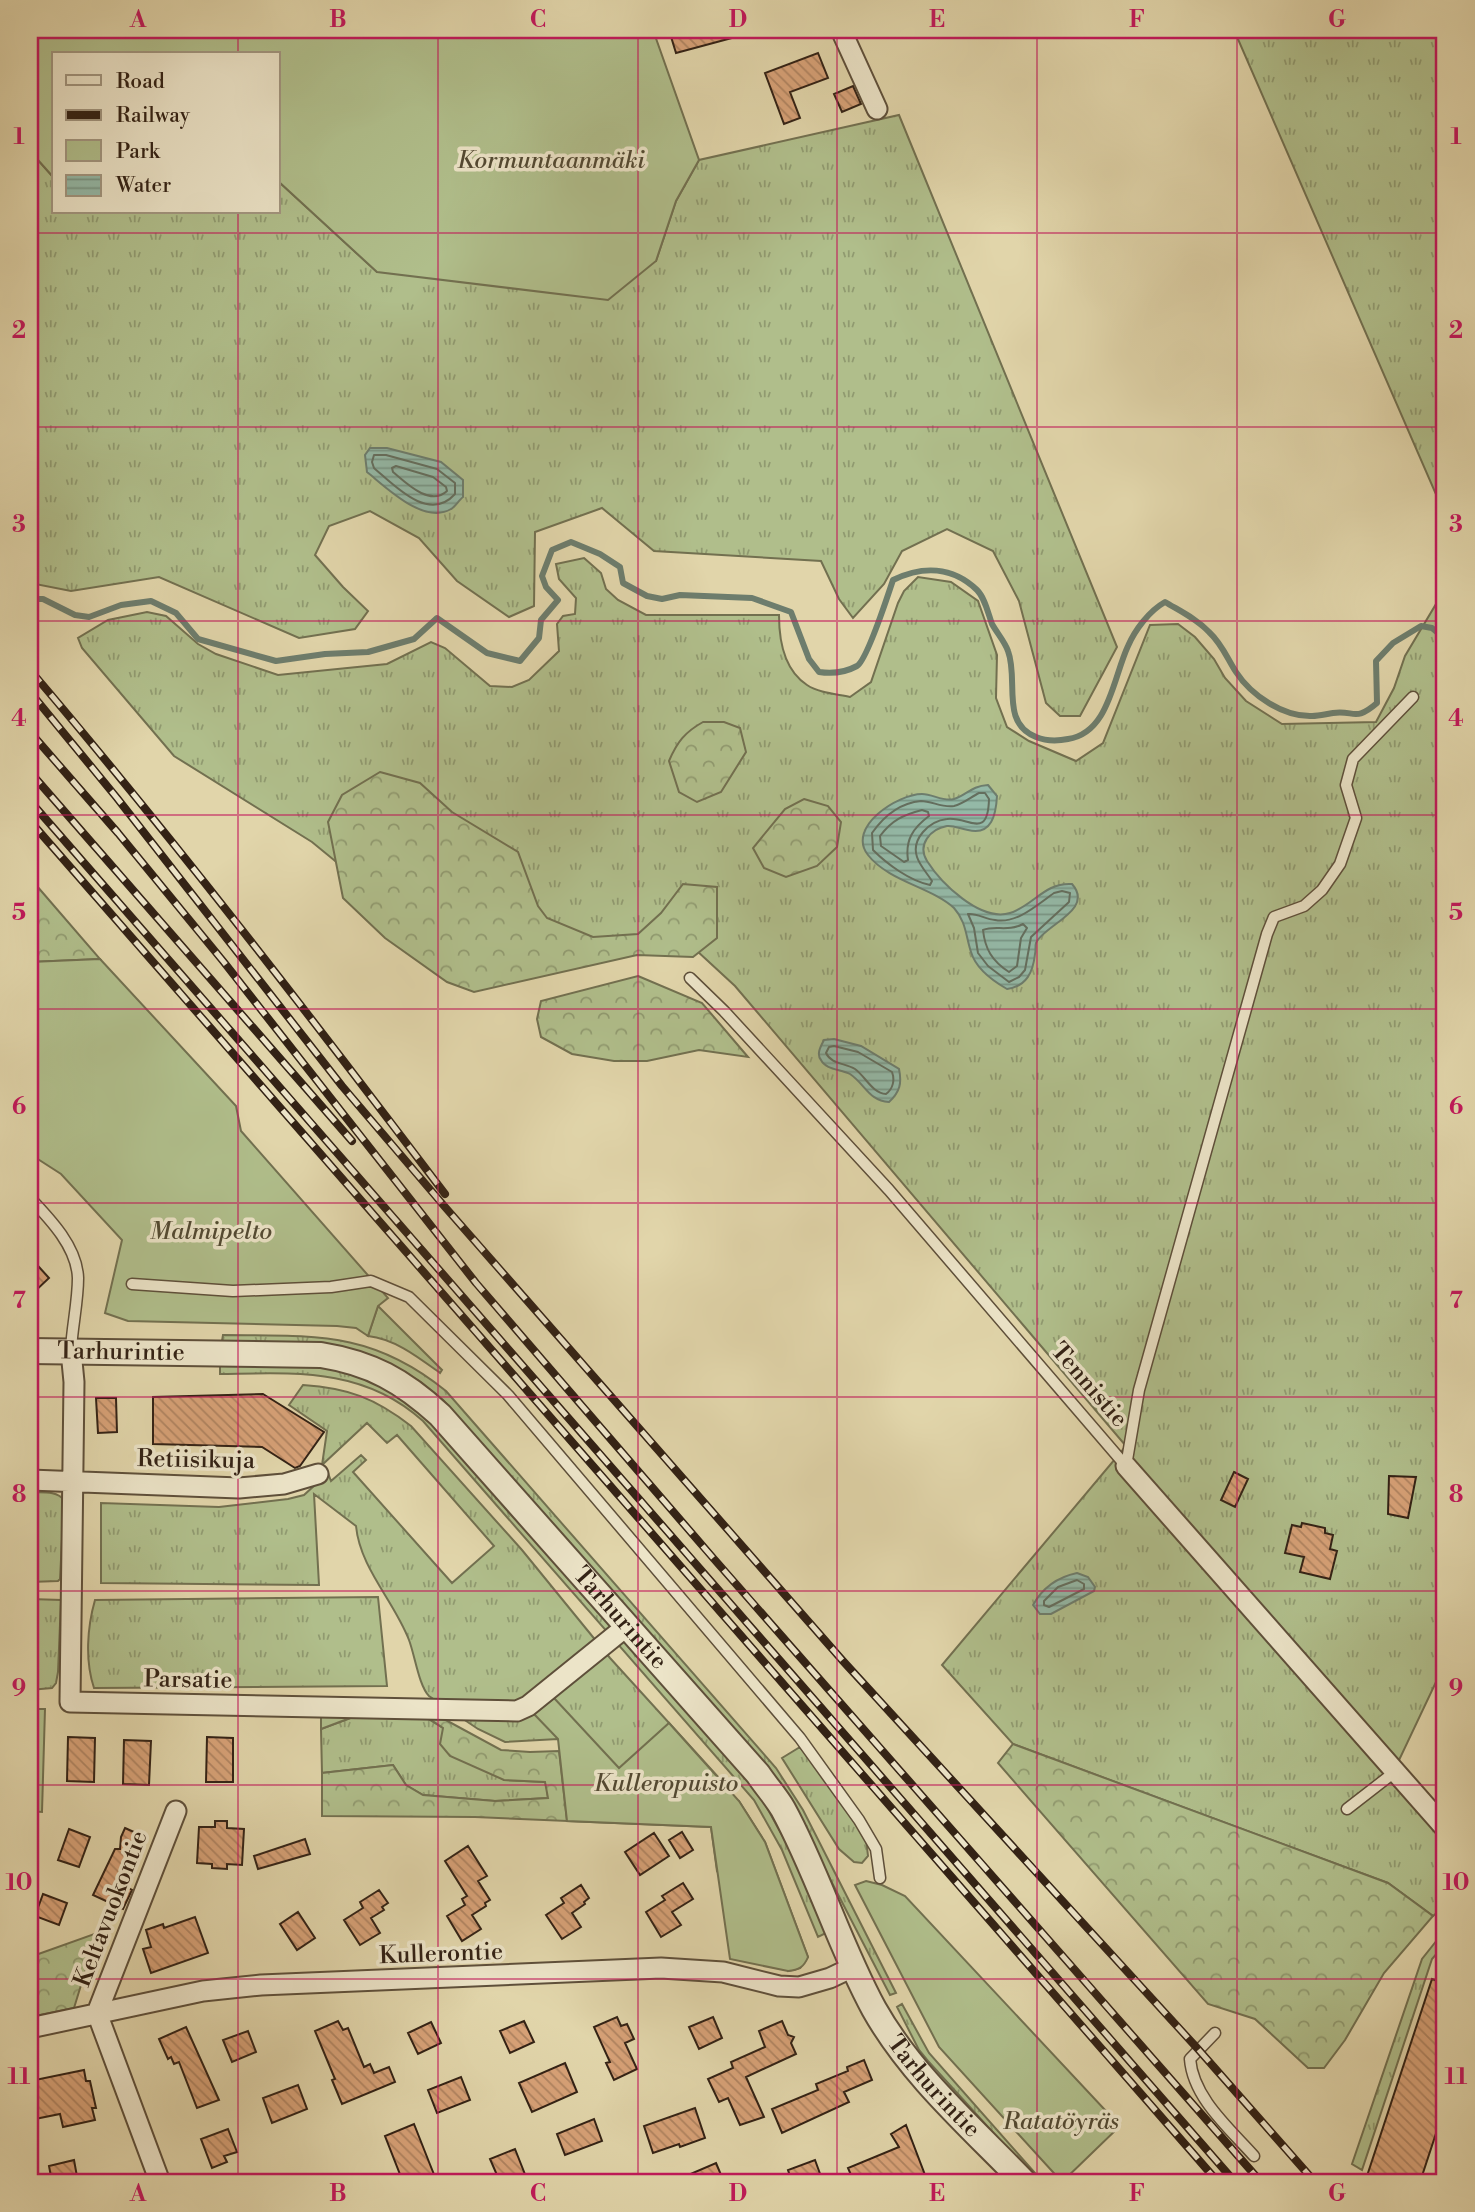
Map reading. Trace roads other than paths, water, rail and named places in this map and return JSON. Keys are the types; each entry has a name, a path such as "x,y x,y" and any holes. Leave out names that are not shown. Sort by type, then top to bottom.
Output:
{"street":[{"path":"841,30 877,109"},
{"name":"Tarhurintie","path":"30,1351 321,1355 381,1371 440,1415 758,1774 782,1807 809,1862 853,1967 874,2009 901,2051 1024,2182"},
{"name":"Parsatie","path":"71,1351 74,1382 70,1702 517,1711 528,1706 627,1626"},
{"name":"Tennistie","path":"1126,1466 1445,1828"},
{"name":"Retiisikuja","path":"30,1480 239,1488 284,1484 318,1474"},
{"name":"Keltavuokontie","path":"160,2182 97,2013 176,1811"},
{"name":"Kullerontie","path":"30,2028 202,1991 261,1985 661,1968 723,1972 779,1986 799,1987 830,1978 853,1967"}],"lane":[{"path":"1126,1466 1139,1390 1267,934 1274,918 1304,906 1322,890 1340,864 1356,818 1346,785 1353,759 1413,697"},
{"name":"Tennistie","path":"690,978 889,1189 1126,1466"},
{"path":"30,1198 58,1230 75,1260 78,1278 71,1351"},
{"path":"132,1284 233,1291 331,1287 371,1281 409,1297 508,1395 800,1738 859,1820 876,1849 880,1878"},
{"path":"1347,1808 1396,1771"},
{"path":"1215,2033 1190,2059 1191,2071 1206,2101 1254,2156"}],"water":[{"path":"370,448 387,448 441,462 463,480 463,497 452,508 440,513 418,509 395,495 367,472 365,455"},
{"path":"988,785 997,796 991,822 983,830 976,831 952,826 935,830 924,844 924,855 933,870 962,899 986,912 998,914 1018,910 1047,890 1063,884 1072,884 1077,893 1077,902 1073,909 1036,943 1033,967 1028,977 1020,985 1007,989 981,969 973,958 963,924 954,908 877,864 868,855 863,844 869,823 900,800 922,794 954,799 977,787"},
{"path":"834,1039 861,1046 899,1069 899,1087 889,1102 877,1099 850,1074 823,1063 819,1055 820,1047 824,1040"},
{"path":"1077,1573 1088,1577 1095,1587 1094,1591 1051,1614 1040,1614 1033,1605 1041,1593 1057,1580"}],"waterway":[{"path":"30,599 43,599 75,615 89,617 121,605 151,601 176,613 198,639 276,661 325,654 368,652 414,639 437,618 487,653 520,661 539,638 541,620 558,600 546,587 542,576 552,550 571,542 600,554 620,567 623,583 647,596 662,599 680,595 752,598 791,612 809,659 819,672 829,673 848,670 861,661 893,580 915,572 937,571 957,576 980,593 992,624 1008,651 1014,711 1018,722 1036,737 1052,740 1082,735 1093,726 1108,702 1134,634 1148,616 1165,602 1194,619 1214,637 1250,689 1279,709 1301,715 1340,712 1359,714 1370,709 1377,703 1376,661 1393,643 1421,626 1432,628 1445,639"}],"railway":[{"path":"30,670 137,798 241,929 445,1194"},
{"path":"30,692 117,798 342,1086 445,1207 843,1661 1198,2049 1315,2182"},
{"path":"30,732 118,833 223,961 476,1283 714,1559 1261,2182"},
{"path":"30,772 352,1141"},
{"path":"30,801 1235,2182"},
{"path":"30,821 1218,2182"}],"park label":[{"name":"Kormuntaanmäki","path":"551,161"},
{"name":"Malmipelto","path":"211,1232"},
{"name":"Kulleropuisto","path":"666,1784"},
{"name":"Ratatöyräs","path":"1061,2122"}]}
